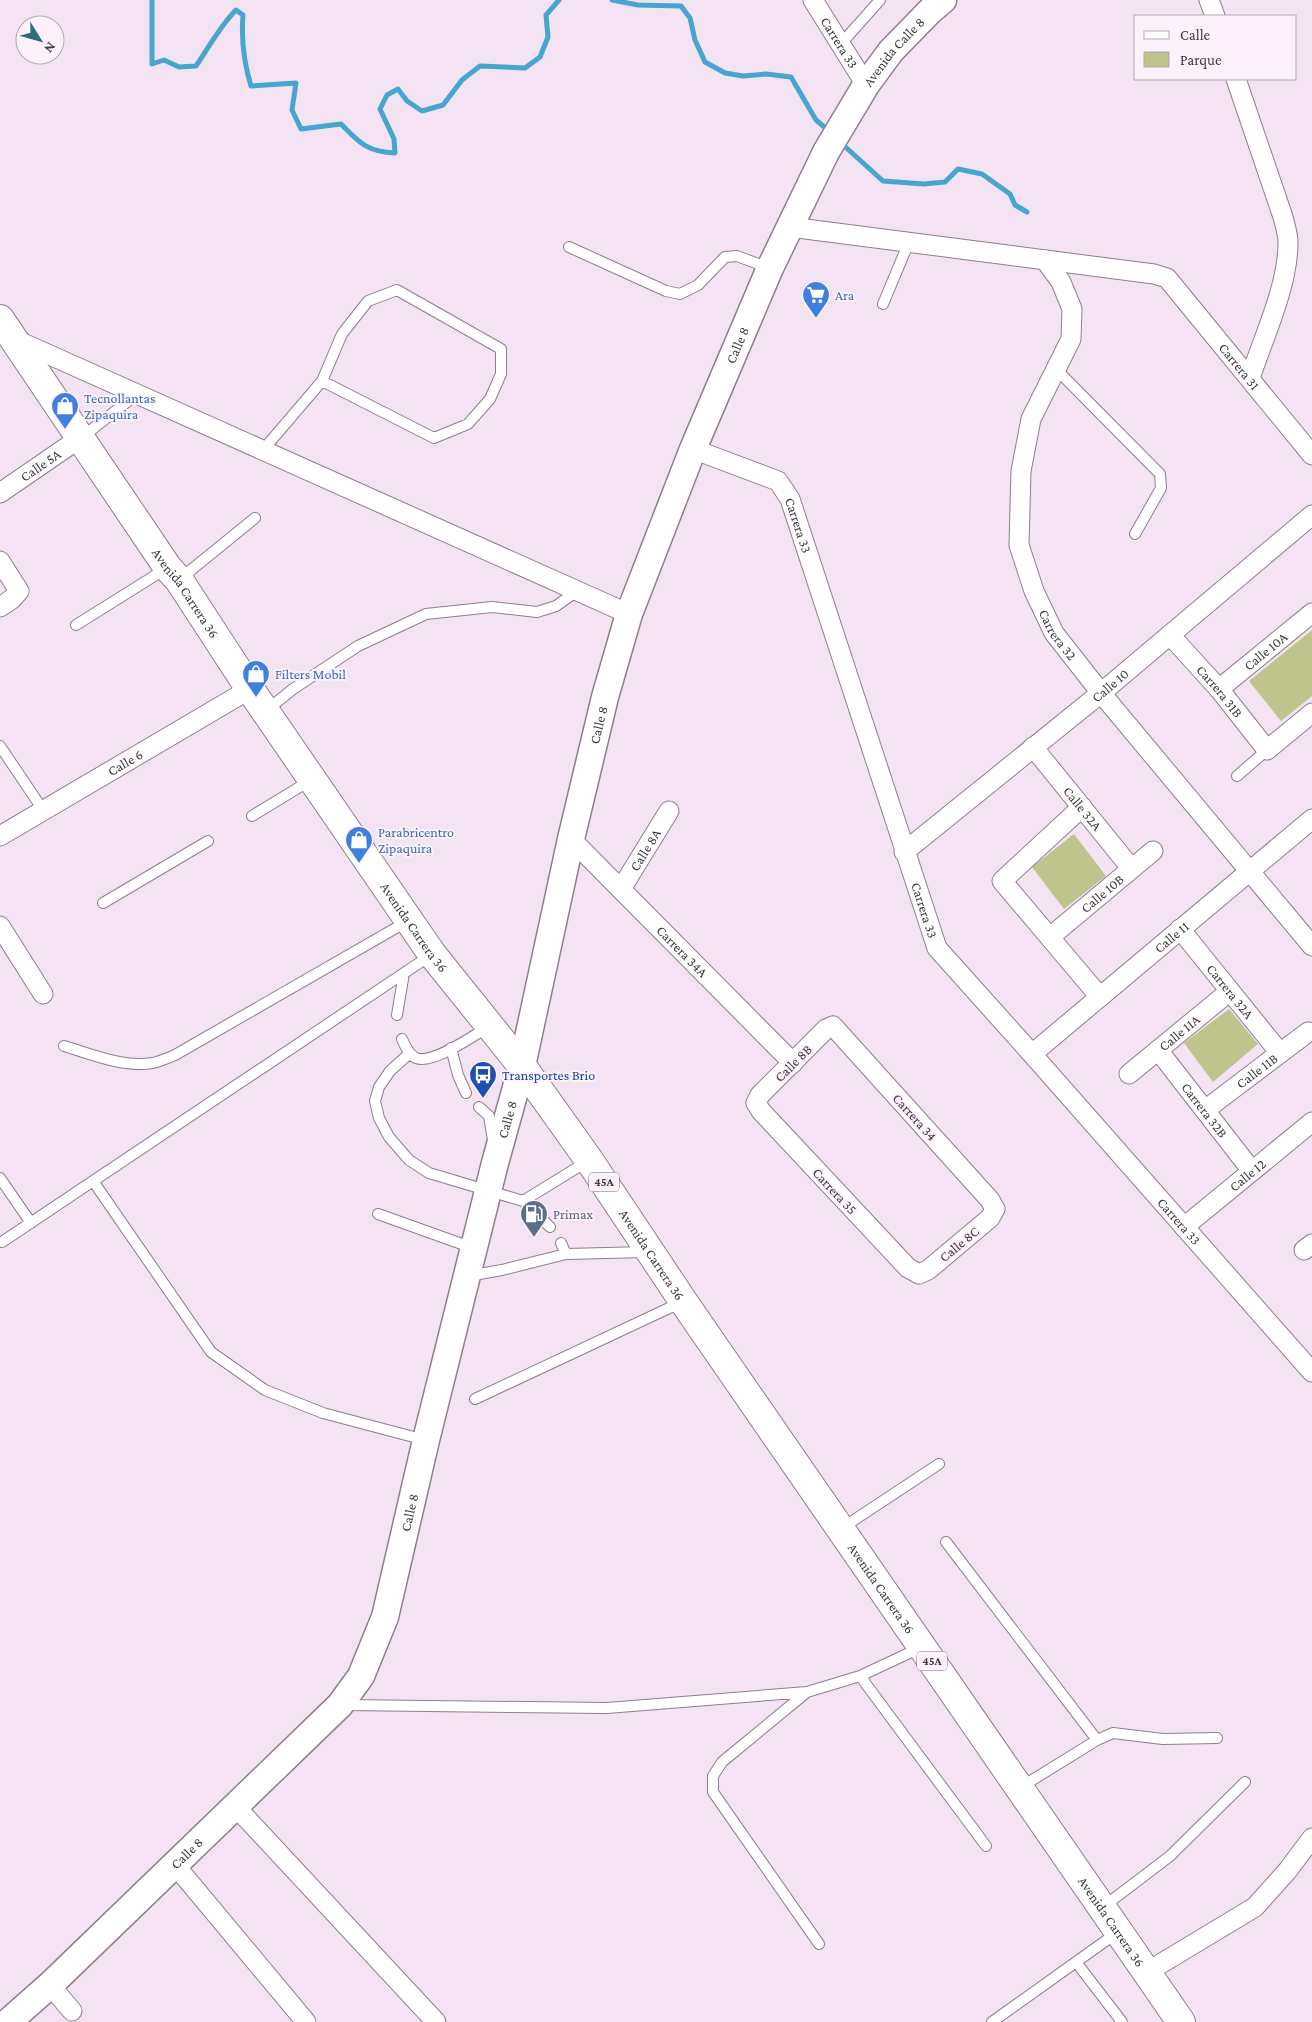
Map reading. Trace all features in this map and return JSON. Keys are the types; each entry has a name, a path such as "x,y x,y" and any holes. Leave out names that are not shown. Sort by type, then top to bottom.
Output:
{"main road":[{"name":"Avenida Calle 8","path":"850,109 891,51 943,0"},
{"name":"Calle 8","path":"8,2022 50,1985 340,1706 361,1676 385,1617 426,1440 488,1190 522,1066 571,839 605,697 629,614 692,450 770,268 826,152 850,109"},
{"name":"Avenida Carrera 36","path":"7,329 265,712 432,954 522,1066 589,1160 683,1301 1181,2022"}],"street":[{"name":"Carrera 33","path":"813,0 866,85"},
{"path":"1209,0 1215,15"},
{"path":"1236,80 1283,217 1288,238 1286,265 1274,308 1250,378"},
{"path":"790,227 1045,260"},
{"name":"Carrera 31","path":"1045,260 1154,274 1167,278 1312,455"},
{"name":"Carrera 32","path":"1045,260 1062,282 1072,309 1071,339 1031,419 1021,471 1018,545 1034,591 1054,633 1101,693 1312,946"},
{"path":"7,329 137,394 629,614"},
{"name":"Calle 5A","path":"0,493 80,438"},
{"name":"Carrera 33","path":"692,450 778,481 790,499 937,948 1312,1372"},
{"name":"Calle 10","path":"904,852 1101,693 1312,515"},
{"path":"0,561 19,591 12,599 0,607"},
{"name":"Calle 10A","path":"1219,689 1312,613"},
{"name":"Carrera 31B","path":"1170,635 1219,689 1267,750"},
{"name":"Calle 6","path":"0,836 250,689"},
{"path":"1267,750 1312,713"},
{"name":"Calle 32A","path":"1034,747 1131,868"},
{"path":"1082,807 1002,881 1100,997"},
{"name":"Calle 8A","path":"621,889 669,811"},
{"name":"Calle 11","path":"1032,1054 1312,819"},
{"name":"Carrera 34A","path":"571,839 793,1063"},
{"name":"Calle 10B","path":"1050,937 1153,851"},
{"path":"0,926 43,994"},
{"name":"Carrera 32A","path":"1180,929 1280,1053"},
{"name":"Calle 11A","path":"1129,1074 1230,991"},
{"name":"Calle 8B","path":"756,1103 760,1095 826,1029 833,1026"},
{"name":"Carrera 34","path":"833,1026 990,1200 995,1209"},
{"name":"Calle 11B","path":"1205,1110 1308,1032"},
{"name":"Carrera 32B","path":"1158,1050 1252,1171"},
{"name":"Carrera 35","path":"756,1103 761,1111 908,1268 919,1274"},
{"name":"Calle 12","path":"1184,1227 1312,1122"},
{"name":"Calle 8C","path":"919,1274 928,1270 990,1218 995,1209"},
{"path":"236,1807 436,2022"},
{"path":"1147,1972 1255,1907 1288,1870 1312,1838"},
{"path":"175,1865 306,2022"},
{"path":"50,1985 76,2016"}],"lane":[{"path":"840,45 880,0"},
{"path":"883,304 909,242"},
{"path":"569,248 666,291 680,294 698,285 724,257 737,256 770,268"},
{"path":"263,450 322,381 342,334 368,301 397,290 501,349 501,374 490,399 468,424 434,438 322,381"},
{"path":"1056,370 1160,474 1161,488 1135,534"},
{"path":"80,438 137,394"},
{"path":"76,625 173,574 255,518"},
{"path":"265,712 293,689 358,646 426,614 492,607 536,612 556,606 577,591"},
{"path":"0,746 44,810"},
{"path":"1237,776 1267,750"},
{"path":"252,816 312,780"},
{"path":"103,902 208,841"},
{"path":"64,1046 103,1058 132,1064 153,1063 176,1055 409,920"},
{"path":"2,1242 432,954"},
{"path":"397,1015 404,973"},
{"path":"402,1039 410,1053 416,1058 430,1059 490,1026"},
{"path":"451,1048 458,1075 466,1093"},
{"path":"410,1053 390,1071 379,1087 375,1101 379,1118 389,1137 409,1160 429,1173 523,1201 550,1226"},
{"path":"479,1106 489,1116 493,1130 495,1163"},
{"path":"523,1201 589,1160"},
{"path":"0,1178 31,1223"},
{"path":"93,1181 210,1352 265,1390 323,1413 426,1440"},
{"path":"378,1214 474,1248"},
{"path":"561,1243 566,1254"},
{"path":"467,1276 502,1270 566,1254 650,1251"},
{"path":"475,1398 683,1301"},
{"path":"841,1529 939,1464"},
{"path":"946,1542 1097,1740"},
{"path":"340,1706 607,1708 807,1692 860,1676 923,1647"},
{"path":"860,1676 986,1846"},
{"path":"807,1692 722,1762 713,1776 713,1792 820,1944"},
{"path":"1020,1788 1097,1740 1113,1733 1163,1739 1217,1738"},
{"path":"1103,1908 1170,1856 1245,1782"},
{"path":"992,2022 1119,1931"},
{"path":"1076,1962 1122,2022"}],"green space":[{"path":"1312,630 1312,696 1281,721 1249,681"},
{"path":"1074,834 1106,876 1064,909 1032,867"},
{"path":"1229,1009 1258,1044 1213,1082 1184,1043"}],"waterway":[{"path":"152,0 152,64 164,60 179,67 196,66 236,10 243,15 244,51 251,86 296,83 292,110 301,129 341,124 365,145 377,151 395,153 394,139 380,109 387,95 398,89 407,101 422,111 443,105 462,80 480,66 525,68 540,57 548,37 546,15 559,0"},
{"path":"612,0 638,5 681,6 690,18 695,40 705,62 725,73 743,76 766,74 791,77 816,120 830,132"},
{"path":"841,143 883,181 924,184 945,182 958,169 982,174 1010,194 1015,205 1027,212"}],"place":[{"name":"Ara","path":"816,319"},
{"name":"Tecnollantas Zipaquira","path":"65,430"},
{"name":"Filters Mobil","path":"256,698"},
{"name":"Parabricentro Zipaquira","path":"359,864"},
{"name":"Transportes Brio","path":"483,1099"},
{"name":"Primax","path":"534,1238"}]}
